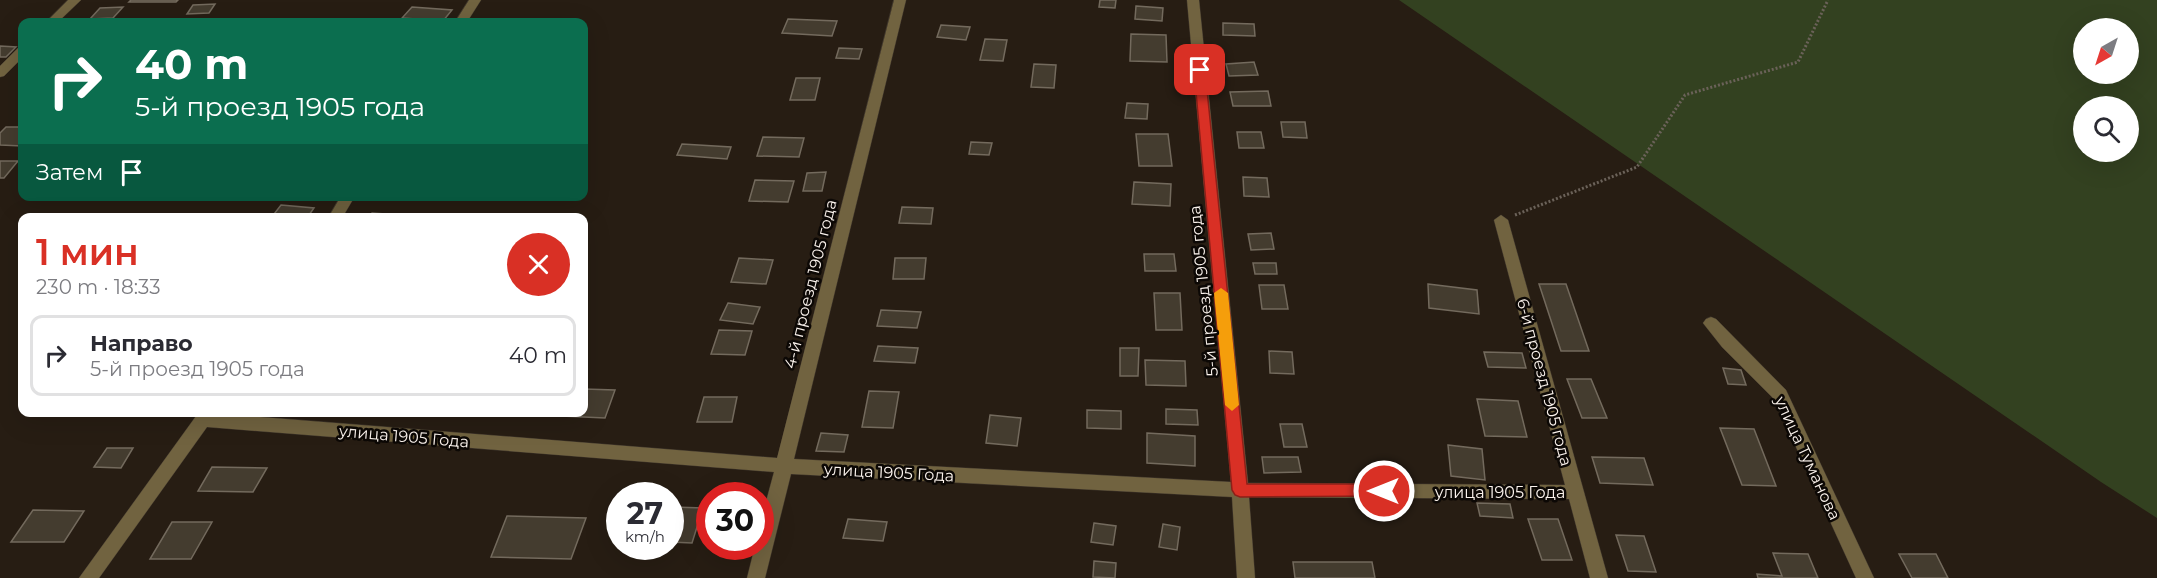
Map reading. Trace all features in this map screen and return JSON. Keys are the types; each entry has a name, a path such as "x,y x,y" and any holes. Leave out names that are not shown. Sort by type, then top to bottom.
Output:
{"street":[{"path":"56,18 75,0"},
{"path":"464,18 475,0"},
{"name":"4-й проезд 1905 года","path":"756,578 900,0"},
{"name":"5-й проезд 1905 года","path":"1193,0 1240,490 1246,578"},
{"path":"0,73 18,55"},
{"name":"6-й проезд 1905 года","path":"1501,220 1599,578"},
{"name":"улица Туманова","path":"1711,323 1737,355 1766,376 1780,395 1865,578"},
{"path":"88,578 205,417"},
{"name":"улица 1905 Года","path":"218,417 783,466 1240,490 1575,492"}],"path":[{"path":"1501,220 1637,167 1685,95 1798,63 1828,0"}],"green space":[{"path":"1399,0 2157,0 2157,518 2101,482"}],"building":[{"path":"131,0 178,0 176,2 129,2"},
{"path":"1100,0 1116,0 1115,8 1099,7"},
{"path":"215,4 209,13 187,14 193,5"},
{"path":"1136,6 1163,8 1162,21 1135,19"},
{"path":"123,7 113,18 91,18 100,8"},
{"path":"412,7 452,10 445,18 402,18"},
{"path":"788,19 837,21 832,36 782,33"},
{"path":"1223,23 1254,24 1255,36 1223,35"},
{"path":"941,25 970,27 966,40 937,37"},
{"path":"1131,34 1166,35 1167,62 1130,61"},
{"path":"985,39 1007,40 1003,61 980,60"},
{"path":"0,46 16,47 6,57 0,57"},
{"path":"839,48 862,49 859,59 836,58"},
{"path":"1254,62 1258,75 1229,76 1226,64"},
{"path":"1034,64 1056,65 1054,88 1031,87"},
{"path":"796,78 820,78 815,100 790,100"},
{"path":"1268,91 1271,106 1233,106 1230,92"},
{"path":"1127,103 1148,104 1147,119 1125,118"},
{"path":"1281,122 1305,122 1307,138 1283,137"},
{"path":"6,127 18,127 18,146 0,145 0,133"},
{"path":"1237,132 1261,132 1264,148 1239,148"},
{"path":"1136,134 1168,134 1172,166 1139,166"},
{"path":"763,137 804,138 799,157 757,156"},
{"path":"971,142 992,143 989,155 969,154"},
{"path":"682,144 731,147 727,159 677,155"},
{"path":"0,161 18,161 4,178 0,178"},
{"path":"826,172 822,191 803,191 807,173"},
{"path":"1243,177 1267,178 1269,197 1244,196"},
{"path":"755,180 794,181 788,202 749,201"},
{"path":"1134,182 1171,184 1170,206 1132,204"},
{"path":"281,205 314,208 310,213 275,213"},
{"path":"902,207 933,208 931,224 899,223"},
{"path":"1271,233 1274,249 1251,250 1248,234"},
{"path":"1144,254 1174,254 1176,271 1145,271"},
{"path":"739,258 773,260 766,284 731,282"},
{"path":"895,258 926,258 924,279 893,279"},
{"path":"1253,263 1276,263 1277,274 1255,274"},
{"path":"1428,284 1477,290 1479,314 1429,308"},
{"path":"1539,284 1566,284 1589,351 1561,351"},
{"path":"1259,285 1284,285 1288,309 1262,309"},
{"path":"1154,293 1180,293 1182,330 1156,330"},
{"path":"728,303 760,307 753,324 720,320"},
{"path":"881,310 921,312 917,328 877,326"},
{"path":"719,330 752,331 745,355 711,354"},
{"path":"878,346 918,348 915,363 874,361"},
{"path":"1120,348 1139,348 1138,376 1120,376"},
{"path":"1269,351 1292,352 1294,374 1270,373"},
{"path":"1484,352 1522,353 1526,368 1488,367"},
{"path":"1145,360 1185,361 1186,386 1146,385"},
{"path":"1723,368 1741,370 1746,385 1728,384"},
{"path":"1567,379 1591,379 1607,418 1582,418"},
{"path":"588,389 615,390 605,418 584,417 588,417"},
{"path":"869,391 899,392 893,428 862,427"},
{"path":"704,397 737,397 732,422 697,422"},
{"path":"1477,399 1518,401 1527,437 1485,436"},
{"path":"1166,409 1197,410 1198,425 1166,424"},
{"path":"1087,410 1121,411 1121,429 1087,428"},
{"path":"990,415 1021,418 1017,446 986,443"},
{"path":"1280,424 1302,424 1307,447 1284,447"},
{"path":"1720,428 1754,429 1776,486 1742,485"},
{"path":"821,433 848,435 844,452 816,451"},
{"path":"1147,433 1195,436 1195,466 1147,463"},
{"path":"1448,445 1482,449 1485,480 1451,476"},
{"path":"107,448 133,448 121,468 94,467"},
{"path":"1262,457 1298,457 1301,472 1264,473"},
{"path":"1592,457 1644,458 1653,485 1600,483"},
{"path":"212,467 267,468 253,492 198,491"},
{"path":"1477,503 1510,504 1513,518 1480,516"},
{"path":"684,507 696,508 696,530 692,543 684,543"},
{"path":"33,510 84,511 64,542 11,542"},
{"path":"507,516 586,518 571,559 491,557"},
{"path":"848,519 887,522 883,541 843,538"},
{"path":"1528,519 1558,519 1572,560 1542,560"},
{"path":"172,522 212,522 191,559 150,559"},
{"path":"1094,523 1116,526 1113,545 1091,542"},
{"path":"1163,524 1180,527 1177,550 1159,547"},
{"path":"1616,535 1644,536 1656,572 1628,571"},
{"path":"1773,553 1808,554 1818,578 1758,578 1757,574 1782,576"},
{"path":"1899,554 1936,554 1948,578 1912,578"},
{"path":"1094,561 1116,563 1115,578 1093,577"},
{"path":"1293,562 1372,562 1375,578 1295,578"}],"slow traffic":[{"path":"1221,293 1232,405"}],"route":[{"path":"1200,70 1240,490 1384,491"}]}
